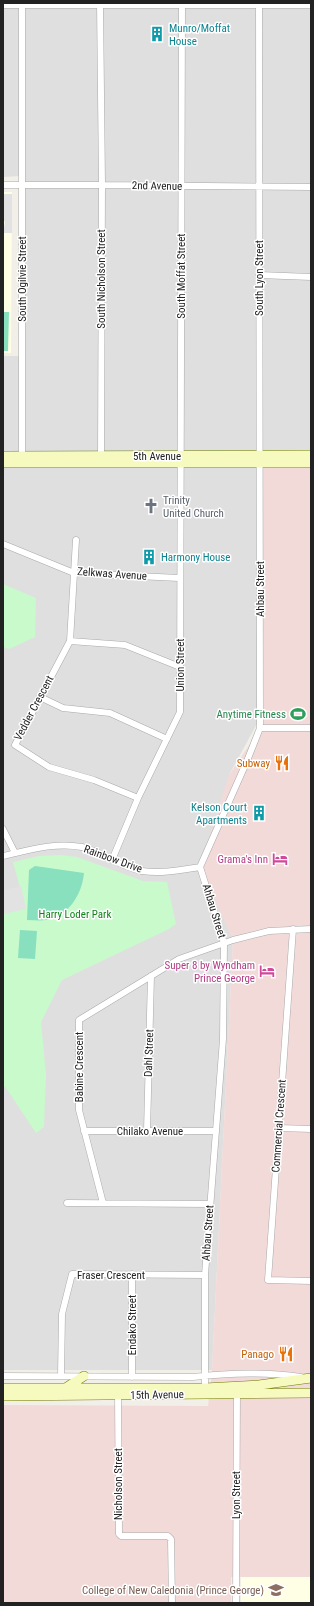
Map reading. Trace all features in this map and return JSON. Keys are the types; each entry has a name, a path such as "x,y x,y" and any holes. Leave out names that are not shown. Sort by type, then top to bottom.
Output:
{"main road":[{"name":"5th Avenue","path":"3,463 22,460 259,459 311,455"},
{"name":"5th Avenue","path":"3,456 22,460"},
{"name":"5th Avenue","path":"259,459 311,463"},
{"path":"65,1388 84,1376"},
{"name":"15th Avenue","path":"237,1391 259,1385 309,1378"},
{"name":"15th Avenue","path":"3,1388 65,1388 118,1392"},
{"name":"15th Avenue","path":"3,1396 118,1392 237,1391 311,1393"}],"street":[{"name":"South Ogilvie Street","path":"22,4 22,460"},
{"name":"South Nicholson Street","path":"100,4 102,184 101,459"},
{"name":"South Moffat Street","path":"180,460 182,4"},
{"name":"South Lyon Street","path":"259,4 259,459"},
{"path":"3,5 311,5"},
{"name":"2nd Avenue","path":"3,185 102,184 311,187"},
{"path":"259,275 311,277"},
{"name":"Ahbau Street","path":"205,1392 205,1274 222,1039 224,943 200,867 260,728 259,459"},
{"name":"Union Street","path":"112,860 138,798 180,712 180,460"},
{"name":"Vedder Crescent","path":"76,540 70,641 15,745 49,767 94,780 138,798"},
{"name":"Zelkwas Avenue","path":"3,544 74,572 179,578"},
{"path":"70,641 125,645 180,667"},
{"path":"40,697 63,708 110,712 167,738"},
{"path":"260,728 311,728"},
{"path":"3,829 16,853"},
{"name":"Rainbow Drive","path":"3,856 37,848 62,846 83,848 141,871 171,872 200,867"},
{"name":"Babine Crescent","path":"102,1203 79,1110 79,1020 179,959 224,943 269,931 311,928"},
{"name":"Commercial Crescent","path":"293,929 268,1280 311,1281"},
{"name":"Dahl Street","path":"147,1131 151,976"},
{"path":"279,1128 311,1129"},
{"name":"Chilako Avenue","path":"84,1131 215,1131"},
{"path":"67,1203 210,1204"},
{"name":"Fraser Crescent","path":"62,1376 62,1314 72,1274 205,1274"},
{"name":"Endako Street","path":"132,1274 132,1376"},
{"name":"15th Avenue","path":"3,1376 193,1377 205,1375 286,1374 309,1378"},
{"name":"Lyon Street","path":"236,1603 237,1391"},
{"name":"Nicholson Street","path":"118,1392 119,1534 121,1536 168,1536 171,1539 172,1603"}],"shaded area":[{"path":"3,3 311,3 311,451 259,451 259,720 229,775 233,940 212,1370 3,1370 3,356 24,356 20,176 3,177"},
{"path":"3,192 12,192 11,353 3,353"},
{"path":"3,194 12,194 12,233 3,233 5,222 3,219"},
{"path":"262,466 311,467 311,1577 231,1577 231,1603 3,1603 3,1405 208,1406 212,1370 233,940 200,867 229,775 264,723"},
{"path":"21,886 26,909 3,914 3,890"},
{"name":"College of New Caledonia (Prince George)","path":"241,1577 311,1577 311,1603 241,1603"}],"green space":[{"path":"3,312 9,312 8,351 3,351"},
{"path":"3,584 36,598 35,637 9,649 3,647"},
{"name":"Harry Loder Park","path":"61,855 77,857 143,881 167,882 176,924 169,929 62,980 41,1022 46,1075 44,1127 36,1133 3,1085 3,903 23,899 13,862 39,856"},
{"path":"35,866 84,873 83,881 73,903 68,909 54,918 44,920 27,920 29,870"},
{"path":"20,930 37,931 35,959 18,958"}],"place":[{"name":"Munro/Moffat House","path":"157,34"},
{"name":"Trinity United Church","path":"151,506"},
{"name":"Harmony House","path":"149,557"},
{"name":"Anytime Fitness","path":"298,714"},
{"name":"Subway","path":"282,763"},
{"name":"Kelson Court Apartments","path":"259,813"},
{"name":"Grama's Inn","path":"280,859"},
{"name":"Super 8 by Wyndham Prince George","path":"267,971"},
{"name":"Panago","path":"286,1354"},
{"name":"College of New Caledonia (Prince George)","path":"276,1590"}]}
